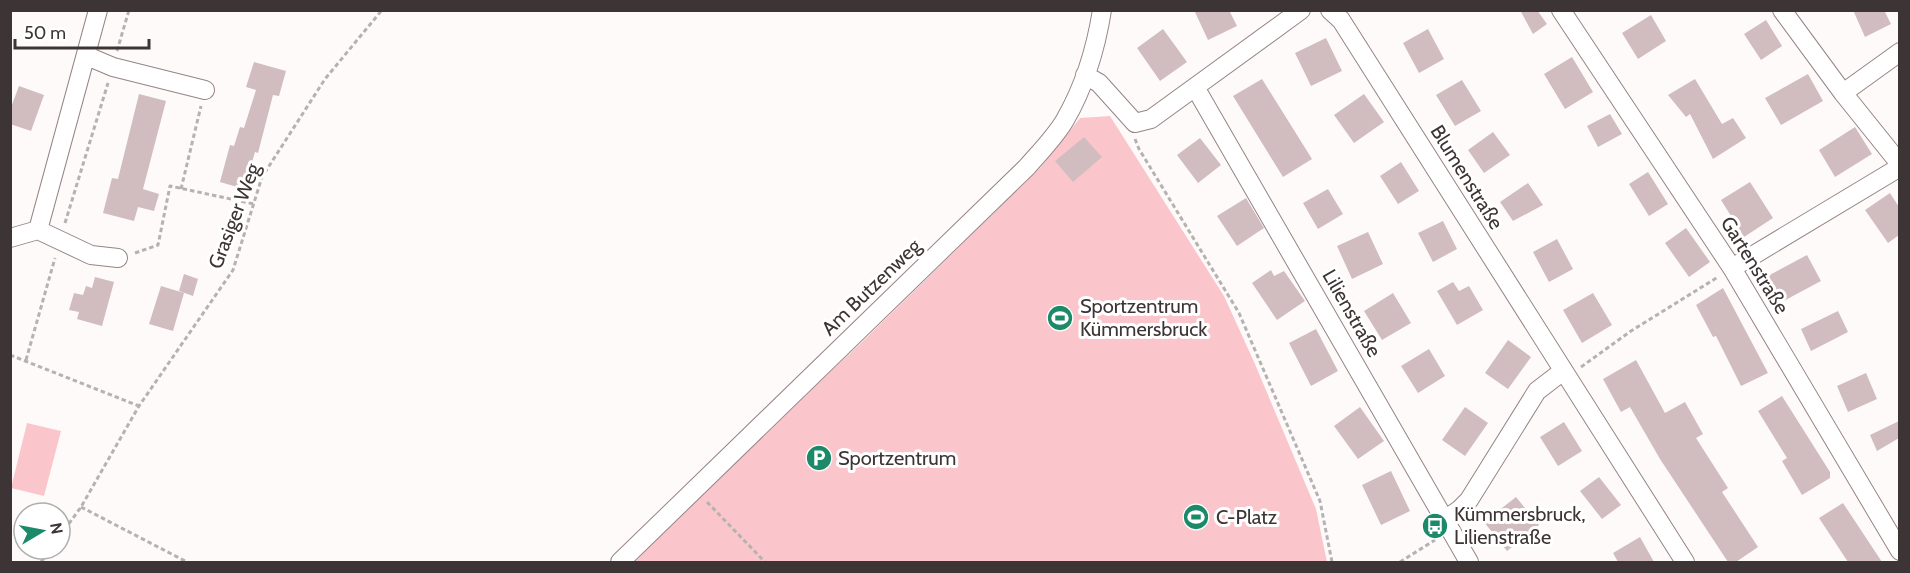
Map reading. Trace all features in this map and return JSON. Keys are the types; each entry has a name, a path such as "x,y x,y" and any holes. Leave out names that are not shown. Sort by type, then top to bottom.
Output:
{"street":[{"name":"Am Butzenweg","path":"620,562 1027,167 1064,120 1085,75 1097,37 1102,10"},
{"path":"1085,75 1099,83 1135,123 1151,119 1301,10"},
{"name":"Blumenstraße","path":"1330,10 1341,20 1685,562"},
{"name":"Gartenstraße","path":"1561,10 1732,268 1899,551"},
{"path":"1732,268 1899,166 1782,10"},
{"path":"38,230 87,56 94,12"},
{"path":"1843,93 1899,52"},
{"path":"87,56 113,67 205,90"},
{"name":"Lilienstraße","path":"1195,87 1446,526 1469,562"},
{"path":"10,238 38,230 91,255 118,258"},
{"path":"1446,526 1469,500 1538,391 1563,371"}],"path":[{"path":"26,360 129,10"},
{"name":"Grasiger Weg","path":"72,519 139,406 233,270 262,177 325,79 382,10"},
{"path":"181,189 205,90"},
{"path":"1135,123 1135,137 1139,149 1239,313 1320,501 1332,562"},
{"path":"118,258 158,245 170,186 254,204"},
{"path":"1594,359 1631,331 1732,268"},
{"path":"10,355 139,406"},
{"path":"695,490 765,562"},
{"path":"81,507 187,562"},
{"path":"1400,562 1446,526"}],"shaded area":[{"name":"Sportzentrum Kümmersbruck","path":"1110,116 1224,296 1316,509 1327,562 635,562 688,505 863,341 1041,167 1080,118"},
{"path":"27,423 61,431 44,496 11,488"}],"building":[{"path":"1194,10 1229,10 1237,26 1208,40"},
{"path":"1520,10 1537,10 1547,24 1533,34"},
{"path":"1853,10 1884,10 1891,24 1865,37"},
{"path":"1651,15 1666,41 1638,59 1622,33"},
{"path":"1766,20 1782,46 1761,60 1744,34"},
{"path":"1163,29 1187,62 1160,81 1137,48"},
{"path":"1428,29 1444,59 1419,73 1403,43"},
{"path":"1326,38 1342,71 1311,86 1295,53"},
{"path":"1572,57 1593,92 1565,109 1544,74"},
{"path":"254,62 286,71 279,96 273,95 258,153 255,152 244,189 220,182 230,145 234,146 240,127 244,128 256,90 246,87"},
{"path":"1808,74 1823,101 1781,125 1765,98"},
{"path":"1262,79 1312,159 1283,177 1233,96"},
{"path":"1695,79 1722,124 1733,118 1746,138 1713,159 1690,114 1686,117 1668,95"},
{"path":"1462,80 1481,111 1455,126 1436,95"},
{"path":"19,86 44,95 31,131 10,124 10,110"},
{"path":"139,94 166,101 143,189 159,194 154,211 138,207 134,221 103,213 112,178 118,179"},
{"path":"1364,94 1384,122 1354,143 1334,115"},
{"path":"1610,114 1622,134 1598,147 1587,126"},
{"path":"1855,127 1872,154 1835,177 1819,150"},
{"path":"1493,132 1510,155 1484,173 1468,150"},
{"path":"1084,137 1102,157 1073,182 1055,161"},
{"path":"1200,138 1221,165 1198,183 1177,155"},
{"path":"1401,162 1419,191 1398,204 1380,176"},
{"path":"1648,172 1668,204 1649,216 1629,184"},
{"path":"1750,182 1773,218 1744,237 1721,200"},
{"path":"1528,183 1543,205 1513,221 1500,202"},
{"path":"1328,189 1343,214 1318,229 1303,203"},
{"path":"1890,193 1899,207 1899,235 1888,243 1865,210"},
{"path":"1246,198 1264,228 1237,246 1217,216"},
{"path":"1443,221 1457,249 1433,262 1418,233"},
{"path":"1686,228 1710,262 1689,277 1665,243"},
{"path":"1368,232 1383,264 1352,279 1337,246"},
{"path":"1557,239 1573,269 1549,282 1533,252"},
{"path":"1807,255 1821,281 1778,304 1764,278"},
{"path":"1271,270 1274,276 1284,271 1305,301 1277,320 1252,283"},
{"path":"184,274 198,279 193,296 179,291"},
{"path":"95,277 114,282 102,326 77,319 79,312 69,310 74,293 83,295 86,286 92,288"},
{"path":"1453,282 1459,291 1469,286 1483,310 1457,325 1437,291"},
{"path":"161,286 184,293 173,331 149,324"},
{"path":"1723,288 1768,373 1741,386 1716,336 1713,337 1696,305"},
{"path":"1393,293 1411,323 1382,340 1364,311"},
{"path":"1593,293 1612,325 1582,343 1563,310"},
{"path":"1838,311 1848,332 1811,351 1801,329"},
{"path":"1316,329 1338,371 1311,386 1289,343"},
{"path":"1508,340 1531,357 1508,389 1485,373"},
{"path":"1429,349 1445,376 1418,393 1401,366"},
{"path":"1636,360 1665,413 1685,402 1703,434 1696,438 1728,488 1722,492 1758,547 1736,562 1728,562 1660,459 1630,407 1621,412 1603,379"},
{"path":"1866,373 1877,399 1848,412 1837,386"},
{"path":"1782,396 1830,472 1830,478 1802,495 1782,461 1787,458 1758,411"},
{"path":"1360,407 1384,441 1358,459 1334,426"},
{"path":"1465,407 1488,423 1465,456 1442,440"},
{"path":"1899,421 1899,438 1877,451 1870,435"},
{"path":"1564,422 1582,451 1558,466 1540,437"},
{"path":"1391,471 1410,511 1381,525 1362,485"},
{"path":"1599,477 1621,505 1602,519 1580,491"},
{"path":"1516,497 1539,525 1507,551 1484,522"},
{"path":"1843,503 1882,562 1848,562 1819,518"},
{"path":"1640,537 1654,562 1618,562 1613,553"}],"place":[{"name":"Sportzentrum Kümmersbruck","path":"1060,318"},
{"name":"Sportzentrum","path":"819,458"},
{"name":"C-Platz","path":"1196,517"},
{"name":"Kümmersbruck, Lilienstraße","path":"1435,526"}]}
